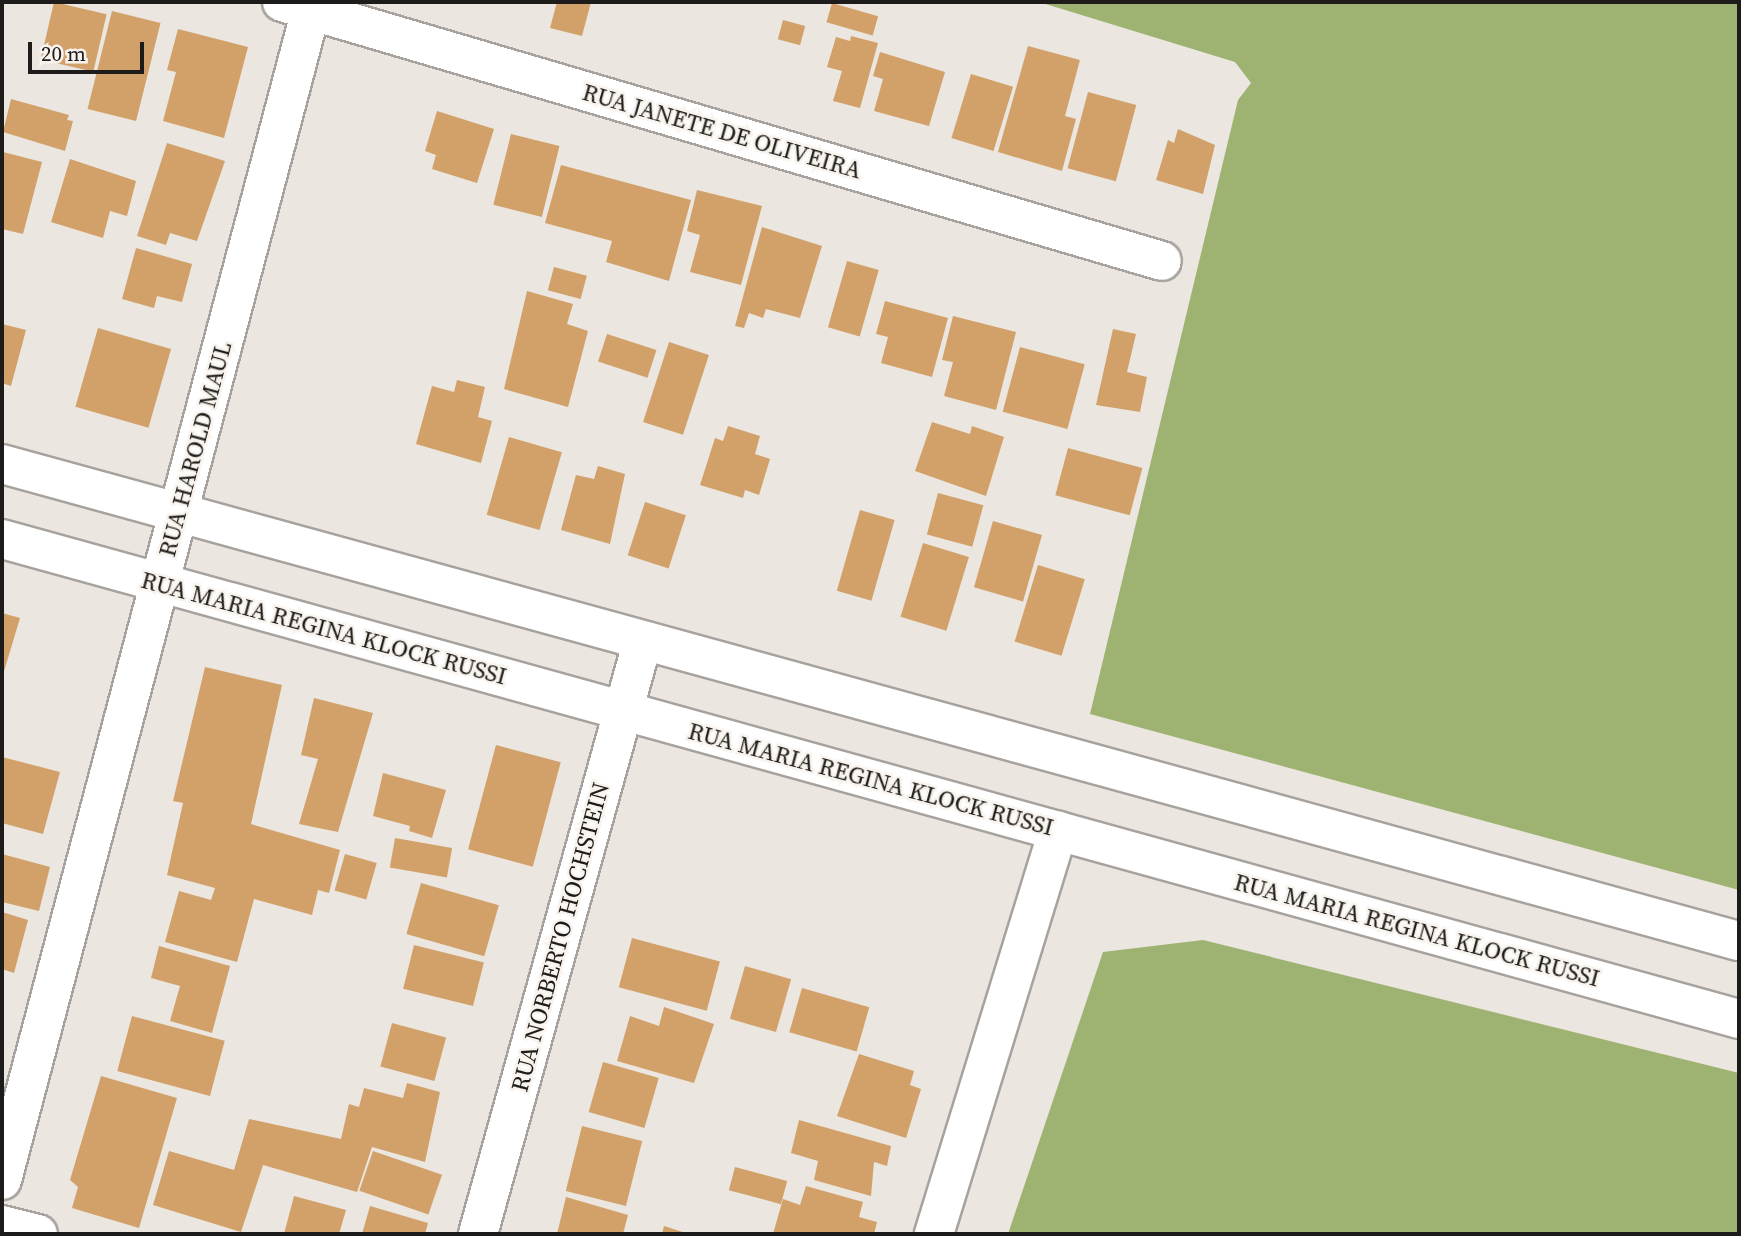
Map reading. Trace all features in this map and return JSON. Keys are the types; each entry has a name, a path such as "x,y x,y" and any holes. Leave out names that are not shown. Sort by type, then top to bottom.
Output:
{"street":[{"name":"RUA JANETE DE OLIVEIRA","path":"302,5 1161,261"},
{"name":"RUA HAROLD MAUL","path":"2,1180 178,513 302,5"},
{"path":"2,464 1739,941"},
{"name":"RUA MARIA REGINA KLOCK RUSSI","path":"2,539 1739,1019"},
{"name":"RUA NORBERTO HOCHSTEIN","path":"478,1234 643,640"},
{"path":"934,1234 1058,831"},
{"path":"2,1225 38,1234"}],"green space":[{"path":"1039,2 1739,2 1739,890 1090,714 1238,100 1251,83 1235,62"},
{"path":"1203,940 1739,1073 1739,1234 1008,1234 1103,952"}],"building":[{"path":"54,2 107,14 93,72 41,59"},
{"path":"557,2 591,2 582,36 550,28"},
{"path":"832,3 878,16 873,35 826,22"},
{"path":"112,11 161,23 136,121 88,109"},
{"path":"783,20 805,26 800,45 778,39"},
{"path":"178,29 248,47 224,138 163,121 176,72 167,70"},
{"path":"851,36 878,43 860,108 833,101 842,71 827,67 836,37 850,41"},
{"path":"1028,46 1080,60 1065,116 1076,119 1062,171 998,152"},
{"path":"880,52 945,72 929,126 874,111 883,79 873,76"},
{"path":"971,74 1013,87 993,151 951,138"},
{"path":"1088,92 1136,105 1116,181 1068,168"},
{"path":"11,99 69,115 67,120 73,121 65,151 3,132"},
{"path":"437,111 494,129 477,183 432,169 436,155 425,151"},
{"path":"1178,129 1215,145 1203,194 1156,180 1168,140 1174,143"},
{"path":"511,134 560,146 542,217 493,205"},
{"path":"167,143 225,161 197,241 170,233 166,245 137,236"},
{"path":"3,152 42,162 23,234 2,229"},
{"path":"70,159 136,181 127,216 110,211 103,238 51,222"},
{"path":"561,165 691,200 669,281 606,262 612,241 545,223"},
{"path":"697,190 762,206 741,285 690,272 700,235 687,231"},
{"path":"762,227 822,246 800,318 766,309 763,318 749,313 744,328 735,326"},
{"path":"136,248 192,264 182,302 157,296 154,308 122,299"},
{"path":"847,261 879,270 860,336 828,327"},
{"path":"554,267 587,276 581,299 548,290"},
{"path":"527,291 573,304 567,324 588,331 568,407 504,389"},
{"path":"885,301 948,318 932,377 881,363 888,337 876,334"},
{"path":"953,316 1016,332 996,410 944,396 953,362 942,360"},
{"path":"2,324 26,330 11,386 2,383"},
{"path":"98,328 171,349 148,428 75,407"},
{"path":"1113,329 1136,334 1127,372 1147,377 1140,412 1096,405"},
{"path":"607,334 656,350 647,378 598,362"},
{"path":"669,342 709,355 683,435 643,422"},
{"path":"1020,347 1085,364 1067,429 1003,412"},
{"path":"457,380 485,387 478,417 492,421 481,463 416,444 432,386 454,392"},
{"path":"932,422 970,434 972,426 1004,437 986,496 915,471"},
{"path":"728,426 760,436 755,454 770,459 759,495 745,490 743,498 700,485 715,438 723,441"},
{"path":"509,437 562,452 540,530 487,515"},
{"path":"1068,448 1142,468 1130,515 1055,495"},
{"path":"598,466 625,474 610,544 561,530 576,475 594,479"},
{"path":"938,493 983,505 972,547 927,535"},
{"path":"645,502 686,515 669,569 628,555"},
{"path":"860,510 895,520 871,601 837,591"},
{"path":"993,521 1042,535 1023,601 974,587"},
{"path":"923,543 969,557 946,631 900,617"},
{"path":"1038,565 1085,579 1061,656 1015,642"},
{"path":"2,613 20,618 2,678"},
{"path":"205,667 282,685 251,824 340,850 329,893 318,890 312,915 254,899 237,962 165,942 179,891 211,900 215,888 167,875 183,803 173,801"},
{"path":"314,698 373,713 338,832 299,824 318,759 301,755"},
{"path":"496,745 561,762 533,867 468,849"},
{"path":"2,757 60,772 43,834 2,823"},
{"path":"383,773 446,790 432,838 409,831 410,826 373,816"},
{"path":"395,838 452,848 447,878 390,868"},
{"path":"2,854 50,867 39,911 2,902"},
{"path":"345,854 377,863 366,900 335,891"},
{"path":"421,883 499,905 484,956 406,934"},
{"path":"2,912 28,920 14,973 2,969"},
{"path":"632,938 720,962 707,1011 619,987"},
{"path":"414,945 484,962 473,1006 403,989"},
{"path":"159,946 230,966 212,1033 170,1021 180,986 151,978"},
{"path":"745,966 791,979 776,1032 730,1019"},
{"path":"802,988 869,1007 857,1052 789,1032"},
{"path":"664,1007 714,1024 694,1083 617,1061 630,1016 659,1026"},
{"path":"132,1016 225,1041 210,1096 117,1071"},
{"path":"392,1023 446,1037 434,1081 380,1066"},
{"path":"859,1054 914,1071 910,1085 921,1089 906,1138 837,1116"},
{"path":"603,1062 659,1078 644,1128 589,1112"},
{"path":"101,1076 177,1098 139,1228 72,1208 78,1187 70,1180"},
{"path":"407,1083 440,1092 425,1162 372,1147 357,1192 263,1165 241,1232 153,1205 169,1151 234,1170 249,1119 341,1139 349,1104 359,1107 364,1088 403,1098"},
{"path":"799,1120 891,1146 887,1166 874,1162 871,1196 814,1180 818,1161 791,1153"},
{"path":"582,1126 642,1141 626,1206 566,1191"},
{"path":"373,1151 442,1175 428,1214 359,1191"},
{"path":"735,1167 787,1181 781,1204 729,1190"},
{"path":"806,1186 863,1202 859,1217 877,1222 874,1234 773,1234 783,1199 800,1205"},
{"path":"294,1196 346,1210 339,1234 284,1234"},
{"path":"566,1197 628,1215 623,1234 557,1234"},
{"path":"370,1206 428,1223 425,1234 362,1234"},
{"path":"664,1226 689,1234 662,1234"}]}
